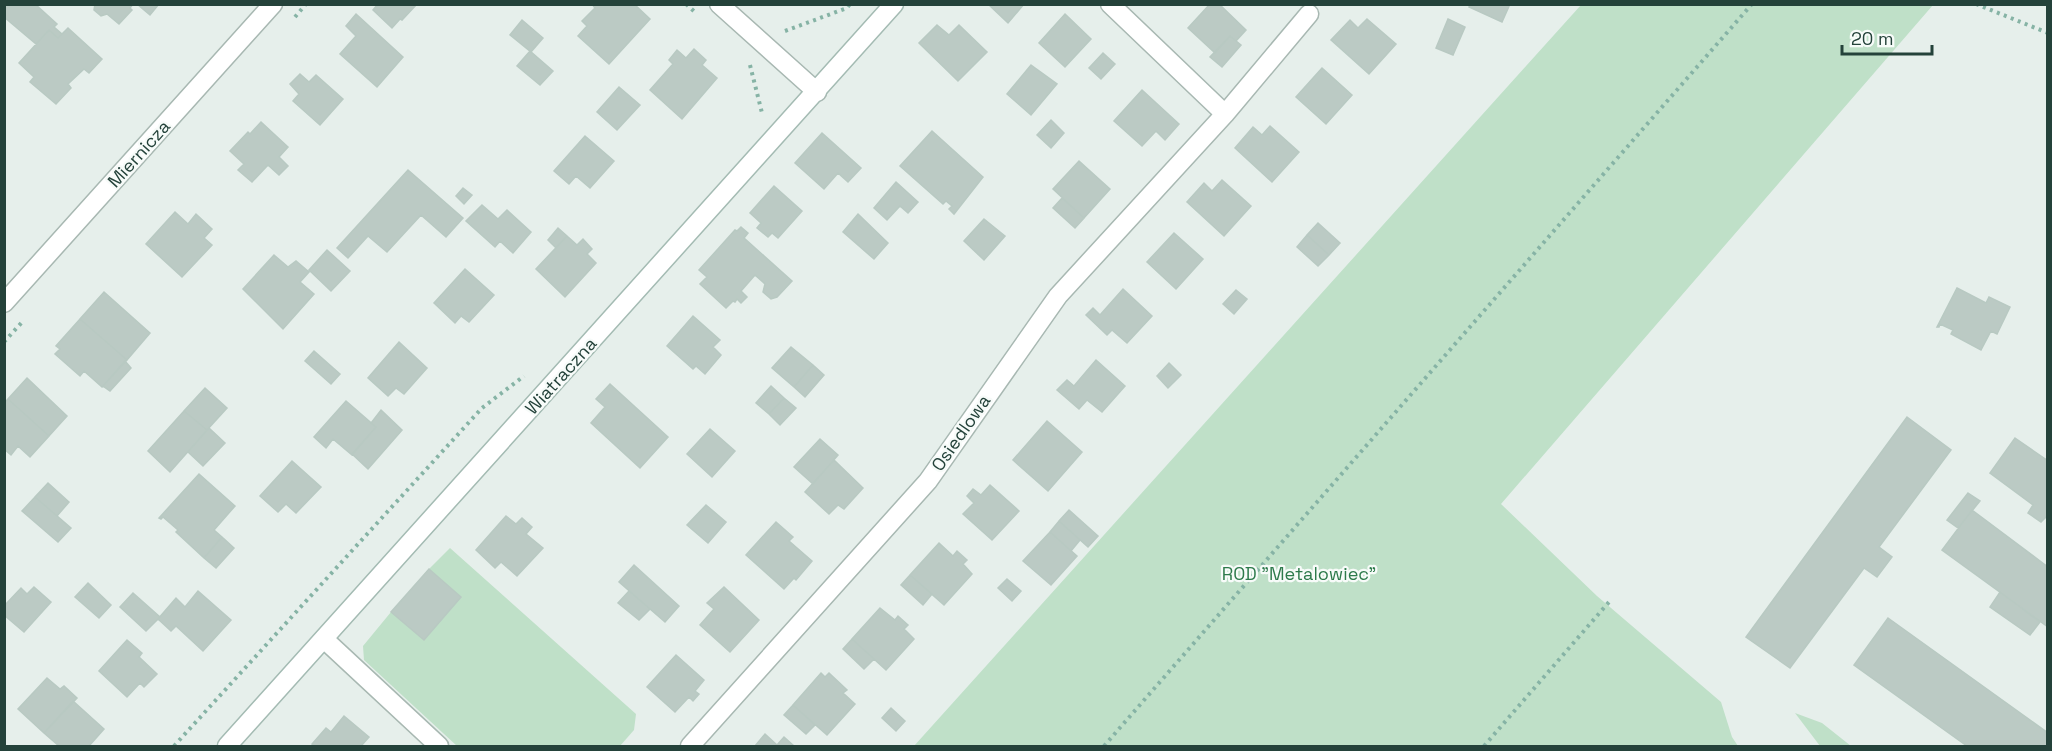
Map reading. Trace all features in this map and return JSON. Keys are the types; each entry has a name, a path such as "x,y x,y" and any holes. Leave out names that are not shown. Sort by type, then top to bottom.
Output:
{"street":[{"name":"Miernicza","path":"4,303 273,4"},
{"path":"719,4 817,92"},
{"name":"Wiatraczna","path":"227,747 894,4"},
{"path":"1110,4 1224,114"},
{"name":"Osiedlowa","path":"690,747 928,481 1058,296 1224,114 1310,14"},
{"path":"324,639 439,747"}],"path":[{"path":"754,121 762,112 748,60 777,34 847,8 850,4"},
{"path":"1104,747 1752,4"},
{"path":"1976,4 2048,33"},
{"path":"174,747 482,408 525,375"},
{"path":"1484,747 1609,602"}],"green space":[{"name":"ROD \"Metalowiec\"","path":"1581,5 1933,5 1501,504 1597,596 1721,702 1732,737 1738,746 914,746"},
{"path":"450,548 636,714 634,730 620,746 457,746 364,660 363,646 391,612 424,639 461,597 429,569"},
{"path":"1795,713 1822,723 1851,746 1820,746"}],"building":[{"path":"4,4 35,4 57,24 54,27 62,34 58,38 49,30 36,44 4,17"},
{"path":"95,4 133,4 130,8 132,10 119,24 107,14 101,16 94,10"},
{"path":"137,4 159,4 150,15"},
{"path":"378,4 417,4 392,28 373,10"},
{"path":"592,4 634,4 650,19 609,64 578,36 587,26 582,21 595,8"},
{"path":"988,4 1024,4 1008,23"},
{"path":"1210,4 1219,4 1246,30 1236,41 1230,36 1215,53 1188,28"},
{"path":"1471,4 1510,4 1502,22 1469,7"},
{"path":"356,14 403,57 377,87 340,54 356,36 346,26"},
{"path":"1065,14 1091,39 1065,67 1039,43"},
{"path":"1367,19 1396,44 1369,74 1331,40 1350,20 1358,28"},
{"path":"1448,19 1465,27 1453,55 1436,48"},
{"path":"522,20 543,38 531,52 510,35"},
{"path":"937,25 949,35 959,25 987,52 958,81 919,43"},
{"path":"68,28 102,59 89,73 84,69 68,84 71,88 56,104 30,82 34,77 19,63 49,30 58,38"},
{"path":"1230,36 1241,45 1222,67 1210,57"},
{"path":"694,49 706,60 702,65 717,78 682,119 650,90 673,64 669,60 677,50 686,58"},
{"path":"530,51 553,71 540,85 517,66"},
{"path":"1103,53 1115,64 1101,79 1089,68"},
{"path":"1031,65 1057,84 1031,115 1007,94"},
{"path":"1322,68 1352,95 1326,124 1296,97"},
{"path":"300,74 309,82 316,75 343,99 320,125 293,101 299,94 290,84"},
{"path":"619,87 640,105 617,130 597,112"},
{"path":"1142,90 1179,124 1165,140 1156,131 1142,146 1114,121"},
{"path":"1051,120 1064,133 1051,148 1037,135"},
{"path":"261,122 288,147 279,157 288,166 279,175 268,165 252,182 238,170 244,164 230,151"},
{"path":"1270,126 1299,152 1272,182 1235,148 1253,127 1262,135"},
{"path":"932,131 983,177 954,214 949,209 952,206 946,201 943,204 900,166"},
{"path":"822,133 861,168 848,182 838,173 824,189 795,163"},
{"path":"585,136 614,161 590,188 576,176 569,184 554,171"},
{"path":"1079,161 1110,189 1084,218 1053,189"},
{"path":"408,170 463,218 446,237 421,215 387,252 368,236 348,258 337,248"},
{"path":"1222,180 1251,206 1224,236 1187,202 1204,183 1212,191"},
{"path":"896,182 918,202 908,213 900,206 887,220 874,208"},
{"path":"774,186 802,211 778,238 772,233 768,237 757,228 761,223 750,213"},
{"path":"463,188 472,195 464,204 456,196"},
{"path":"1062,198 1084,218 1075,228 1053,208"},
{"path":"482,205 498,219 507,210 531,232 513,253 500,241 495,247 466,221"},
{"path":"175,212 188,224 196,214 212,229 204,238 212,245 182,277 146,244"},
{"path":"858,214 888,243 874,259 843,232"},
{"path":"984,219 1005,236 984,260 964,241"},
{"path":"1318,223 1340,243 1329,255 1307,235"},
{"path":"741,227 748,233 744,238 792,281 777,297 771,299 763,292 765,284 755,275 741,291 747,297 741,303 737,299 733,301 726,308 700,284 707,277 699,270 735,230"},
{"path":"558,228 567,236 556,248 548,240"},
{"path":"1174,233 1203,259 1176,289 1147,262"},
{"path":"1307,235 1329,255 1318,266 1297,247"},
{"path":"567,236 577,245 583,239 592,249 587,254 596,263 565,297 536,269"},
{"path":"327,250 350,271 331,291 309,270"},
{"path":"274,255 288,267 296,261 309,272 300,282 314,294 283,329 243,289"},
{"path":"465,269 494,295 469,322 461,316 455,323 434,303"},
{"path":"1957,288 1986,303 1989,297 2010,307 1997,334 1991,331 1981,350 1951,334 1953,330 1940,324 1937,327"},
{"path":"1123,289 1152,316 1127,343 1112,330 1107,335 1086,315 1093,308 1100,315"},
{"path":"1236,290 1247,299 1234,314 1223,304"},
{"path":"104,292 150,333 127,360 80,319"},
{"path":"693,316 720,340 713,347 721,355 705,374 696,366 693,369 667,346"},
{"path":"80,319 127,360 102,387 84,371 80,376 55,354 60,349 56,346"},
{"path":"399,342 427,368 404,394 396,388 388,396 368,378"},
{"path":"791,347 813,365 794,387 772,368"},
{"path":"314,351 340,374 331,384 305,361"},
{"path":"1096,360 1125,386 1102,412 1087,400 1079,409 1057,390 1067,380 1074,386"},
{"path":"125,361 131,368 110,391 103,386"},
{"path":"1169,363 1181,375 1168,388 1157,376"},
{"path":"813,365 824,375 805,397 794,387"},
{"path":"27,378 67,416 49,436 8,399"},
{"path":"610,384 668,437 640,468 591,423 605,407 596,399"},
{"path":"771,386 784,398 769,414 756,403"},
{"path":"205,388 227,408 207,430 184,411"},
{"path":"784,398 796,408 780,425 769,414"},
{"path":"8,399 49,436 30,457 18,446 11,455 4,449 4,403"},
{"path":"346,401 376,427 352,455 333,439 326,448 314,437"},
{"path":"381,410 402,430 368,469 352,454 376,427 371,423"},
{"path":"184,411 207,430 170,472 148,451"},
{"path":"1907,417 1951,450 1879,547 1892,557 1877,577 1864,568 1790,668 1746,637"},
{"path":"1047,421 1082,452 1048,491 1013,460"},
{"path":"209,428 225,443 203,466 188,452"},
{"path":"710,429 735,451 712,477 687,454"},
{"path":"2015,438 2048,461 2048,515 2041,522 2028,513 2033,505 1990,473"},
{"path":"820,439 838,455 813,484 794,467"},
{"path":"834,460 863,488 844,509 838,505 829,514 805,492"},
{"path":"292,461 321,487 296,513 286,504 278,512 260,496"},
{"path":"199,474 235,506 214,530 222,537 204,558 176,532 178,530 163,517 159,518"},
{"path":"48,483 69,502 57,516 35,497"},
{"path":"990,485 1019,511 992,540 963,514 974,503 967,496 973,489 981,495"},
{"path":"1968,493 1980,501 1958,528 1947,520"},
{"path":"35,497 71,528 58,542 22,511"},
{"path":"706,505 726,522 708,543 687,525"},
{"path":"1069,510 1098,536 1088,547 1059,521"},
{"path":"1972,510 2048,567 2048,627 1942,550"},
{"path":"506,516 516,524 522,518 532,527 526,534 543,548 517,576 501,562 495,568 476,550"},
{"path":"1059,521 1080,540 1071,551 1050,532"},
{"path":"776,522 793,537 789,541 812,561 796,580 794,578 784,589 746,555"},
{"path":"1050,532 1077,556 1051,585 1023,561"},
{"path":"222,537 234,548 216,568 204,558"},
{"path":"939,543 953,556 957,551 967,560 963,564 972,574 944,605 910,575"},
{"path":"634,565 679,606 665,622 619,582"},
{"path":"429,569 461,597 424,640 391,612"},
{"path":"910,575 932,594 923,605 901,585"},
{"path":"1007,579 1021,591 1012,601 998,588"},
{"path":"88,583 111,605 99,618 75,597"},
{"path":"34,587 51,602 24,632 4,615 4,606 21,588 27,594"},
{"path":"724,587 759,620 730,652 700,625 714,609 707,603"},
{"path":"198,591 231,620 203,651 176,626 171,631 158,619 176,598 185,607"},
{"path":"629,591 650,609 639,620 618,603"},
{"path":"2000,592 2040,622 2030,635 1990,607"},
{"path":"133,593 160,617 146,631 120,607"},
{"path":"880,608 895,620 898,616 908,625 904,629 914,639 886,670 852,639"},
{"path":"1888,618 2048,733 2048,746 1967,746 1854,665"},
{"path":"852,639 874,659 864,669 843,649"},
{"path":"127,640 142,653 139,657 157,674 144,687 140,683 127,697 99,671"},
{"path":"676,655 704,680 695,691 699,694 693,701 689,697 675,712 647,687"},
{"path":"821,673 825,677 829,673 847,690 843,693 855,704 827,735 793,705"},
{"path":"47,678 60,689 64,686 77,698 44,733 18,709"},
{"path":"73,701 104,729 89,746 59,746 44,733"},
{"path":"793,705 815,725 806,734 784,715"},
{"path":"891,708 905,721 896,731 882,718"},
{"path":"344,716 369,737 361,746 315,746 312,744 326,728 331,732"},
{"path":"765,734 777,745 784,737 794,746 755,746"}]}
